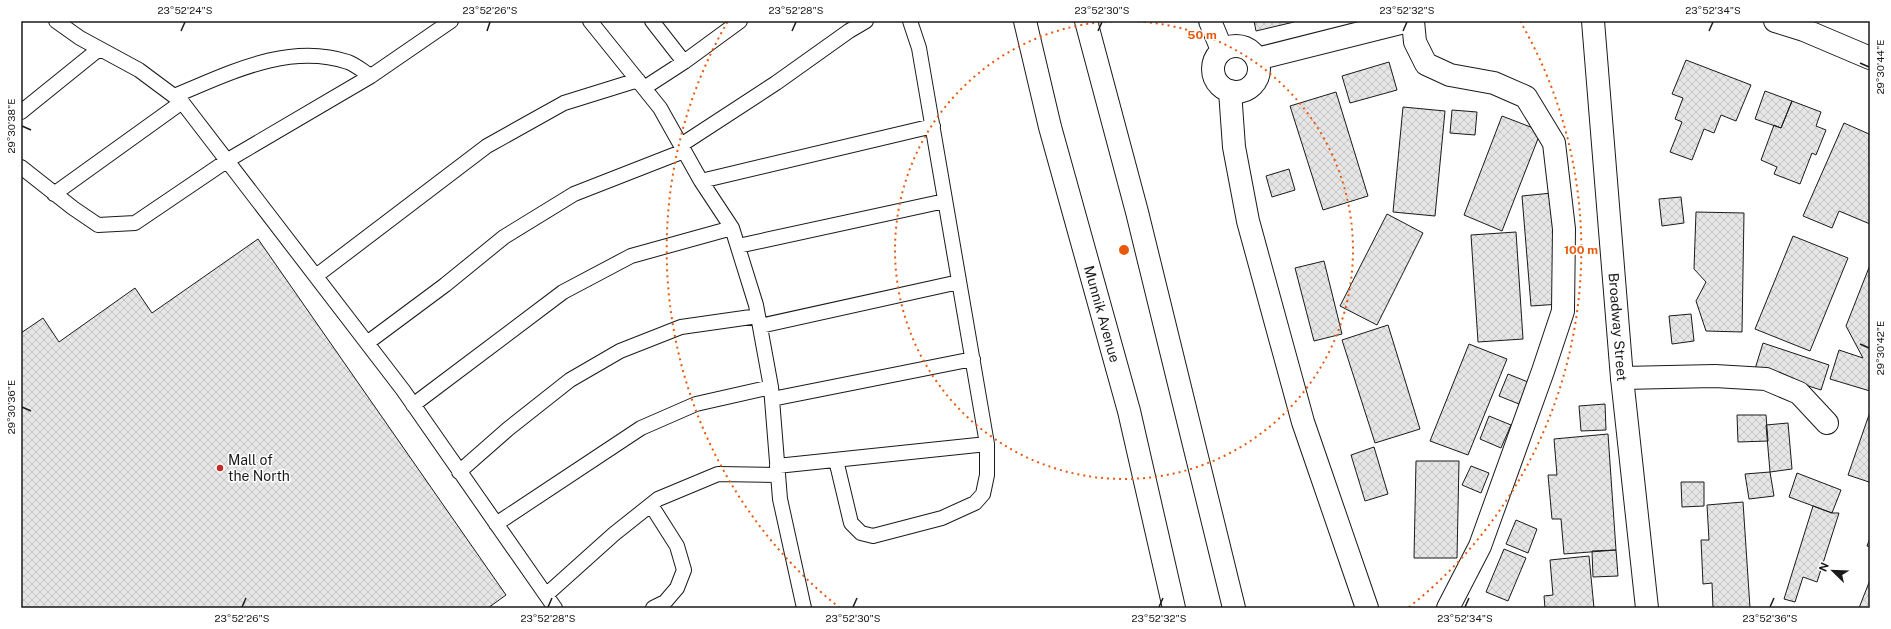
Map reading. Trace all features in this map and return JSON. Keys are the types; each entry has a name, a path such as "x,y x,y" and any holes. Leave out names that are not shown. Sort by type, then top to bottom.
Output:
{"street":[{"name":"Munnik Avenue","path":"1025,21 1050,127 1129,411 1174,608"},
{"path":"1086,21 1137,212 1234,608"},
{"path":"1210,21 1222,50"},
{"path":"1257,59 1408,21"},
{"path":"1413,21 1415,42 1426,64 1450,75 1494,83 1526,97 1554,143 1564,229 1563,311 1480,546 1448,608"},
{"name":"Broadway Street","path":"1593,21 1622,378 1647,608"},
{"path":"1776,21 1806,26 1870,58"},
{"path":"1232,46 1242,46 1251,51 1257,59 1259,69 1256,79 1250,87 1240,91 1230,91 1221,86 1215,78 1213,68 1216,58 1222,50 1232,46"},
{"path":"1230,91 1234,147 1248,221 1303,422 1367,608"},
{"path":"1622,378 1715,376 1766,378 1800,393 1827,424"}],"lane":[{"path":"56,21 80,38 139,70 178,99 228,160 413,405 555,608"},
{"path":"21,167 54,194 98,225 136,223 228,160 371,76 451,21"},
{"path":"590,21 660,108 701,181 732,228 759,321 772,393 780,499 804,608"},
{"path":"652,21 684,62"},
{"path":"316,276 487,146 564,103 641,84 684,62 738,21"},
{"path":"366,343 445,285 504,237 574,194 682,148 849,31 866,21"},
{"path":"836,460 851,524 861,533 873,536 942,518 975,504 983,494 987,475 987,444 973,359 919,48 910,21"},
{"path":"21,112 99,48"},
{"path":"54,194 178,99 229,74 274,58 316,55 348,62 371,76"},
{"path":"701,181 933,126"},
{"path":"738,246 945,201"},
{"path":"413,405 563,292 632,256 732,228"},
{"path":"459,472 508,429 570,380 620,352 681,327 759,321 959,282"},
{"path":"496,524 641,428 696,404 772,393 973,359"},
{"path":"546,595 614,534 658,499 718,474 777,470 836,460 987,444"},
{"path":"652,505 677,546 684,570 677,588 664,602 653,608"}],"building":[{"path":"1254,21 1294,21 1294,22 1256,31"},
{"path":"1686,60 1751,85 1736,121 1721,115 1714,133 1704,129 1692,160 1670,152 1682,122 1675,119 1683,98 1672,94"},
{"path":"1389,62 1397,90 1350,103 1342,76"},
{"path":"1765,91 1792,101 1781,128 1755,119"},
{"path":"1336,92 1368,196 1323,210 1290,106"},
{"path":"1792,101 1821,112 1816,126 1826,130 1816,155 1812,153 1800,184 1774,174 1777,167 1761,160 1774,125 1781,128"},
{"path":"1403,107 1445,111 1435,216 1393,212"},
{"path":"1452,110 1477,112 1475,135 1450,133"},
{"path":"1502,116 1541,131 1502,231 1464,215"},
{"path":"1844,123 1869,134 1870,224 1839,211 1832,228 1803,216"},
{"path":"1289,169 1295,190 1272,197 1266,176"},
{"path":"1552,193 1560,304 1531,306 1522,196"},
{"path":"1681,197 1684,223 1662,226 1659,199"},
{"path":"1696,212 1744,213 1742,332 1706,331 1696,301 1706,282 1694,269"},
{"path":"1387,214 1423,233 1377,325 1340,306"},
{"path":"1516,232 1523,339 1478,342 1471,235"},
{"path":"1793,236 1848,258 1810,351 1755,329"},
{"name":"Mall of the North","path":"258,239 506,595 488,608 21,608 21,333 43,318 59,342 135,288 152,313"},
{"path":"1324,261 1342,334 1314,341 1295,268"},
{"path":"1870,265 1870,391 1830,379 1839,350 1863,358 1846,326"},
{"path":"1691,314 1694,341 1672,344 1669,316"},
{"path":"1388,325 1420,429 1375,443 1342,340"},
{"path":"1763,343 1829,365 1821,390 1755,369"},
{"path":"1469,344 1507,359 1468,455 1430,441"},
{"path":"1508,374 1528,382 1519,404 1499,396"},
{"path":"1605,404 1606,430 1581,431 1579,406"},
{"path":"1870,412 1870,480 1869,482 1848,475"},
{"path":"1737,415 1766,415 1768,441 1738,442"},
{"path":"1489,416 1511,425 1501,448 1480,439"},
{"path":"1788,423 1792,469 1770,472 1766,425"},
{"path":"1608,434 1616,550 1564,554 1561,519 1552,519 1548,475 1557,475 1554,439"},
{"path":"1374,447 1388,494 1365,501 1351,455"},
{"path":"1416,461 1459,461 1457,558 1414,558"},
{"path":"1471,466 1489,473 1481,493 1462,485"},
{"path":"1770,472 1774,496 1749,499 1745,474"},
{"path":"1797,473 1841,490 1832,513 1789,497"},
{"path":"1681,482 1704,482 1704,506 1682,507"},
{"path":"1743,502 1750,608 1713,608 1712,583 1703,584 1701,540 1709,540 1707,505"},
{"path":"1813,506 1832,513 1839,513 1817,582 1803,577 1795,602 1784,599"},
{"path":"1516,520 1537,529 1528,553 1506,544"},
{"path":"1870,538 1870,547 1867,546"},
{"path":"1504,549 1526,558 1508,601 1486,592"},
{"path":"1616,550 1618,576 1593,577 1592,551"},
{"path":"1589,556 1594,608 1545,608 1544,596 1553,595 1550,560"},
{"path":"1870,580 1870,608 1859,608"}],"place":[{"name":"Mall of the North","path":"220,468"}]}
